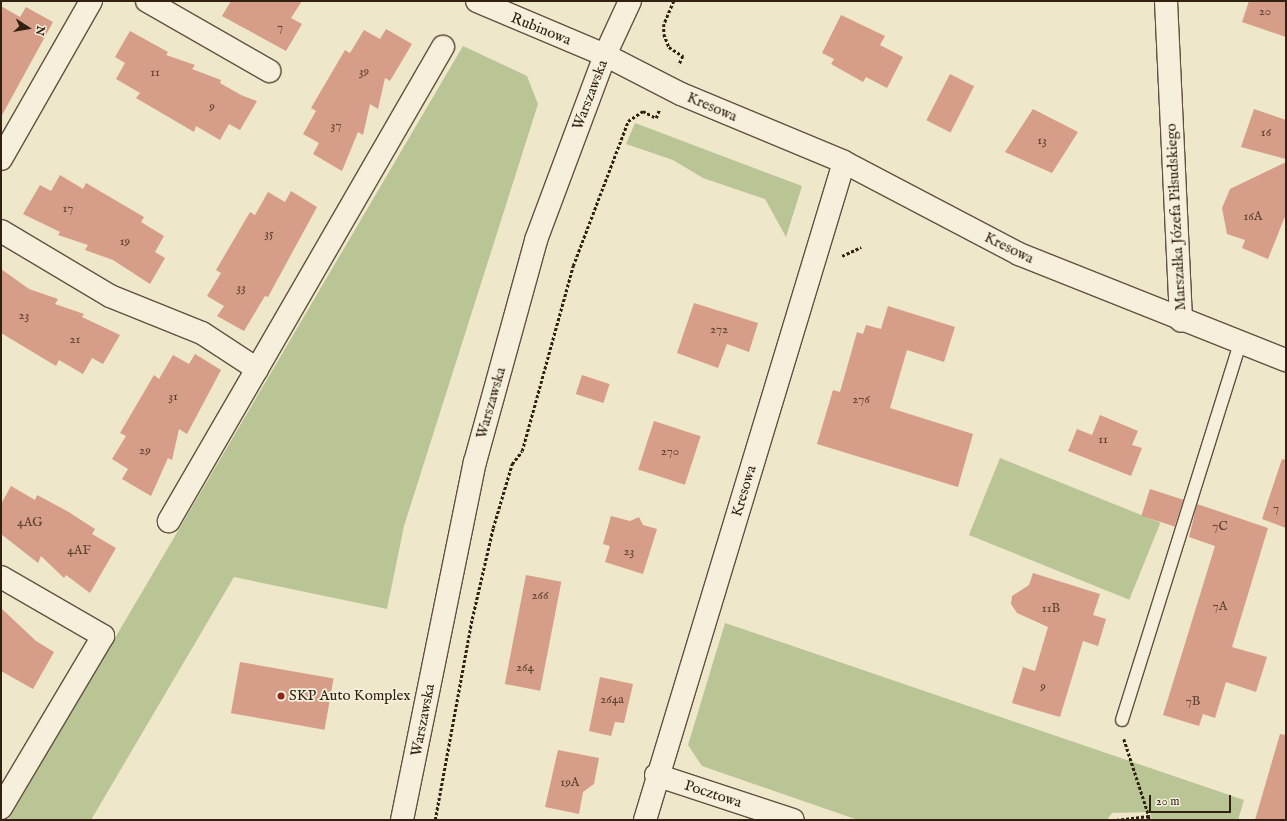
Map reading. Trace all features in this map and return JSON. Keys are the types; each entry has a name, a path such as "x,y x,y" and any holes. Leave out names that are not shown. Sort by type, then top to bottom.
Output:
{"street":[{"path":"1,158 91,1"},
{"path":"147,1 269,71"},
{"name":"Rubinowa","path":"478,1 605,55"},
{"name":"Warszawska","path":"402,820 475,462 536,240 605,55 630,1"},
{"name":"Marszałka Józefa Piłsudskiego","path":"1166,1 1181,321 1286,360"},
{"path":"168,521 443,47"},
{"name":"Kresowa","path":"605,55 682,94 844,162 1018,254 1181,321"},
{"name":"Kresowa","path":"645,820 656,775 844,162"},
{"path":"1,231 110,296 202,333 257,369"},
{"path":"1,577 103,636 1,808"},
{"name":"Pocztowa","path":"656,775 793,820"}],"lane":[{"path":"1122,720 1240,343"}],"path":[{"path":"674,1 664,24 664,34 670,47 683,56"},
{"path":"435,820 472,619 493,528 512,464 522,451 573,266 628,121 643,111 656,118"},
{"path":"838,258 861,247"},
{"path":"1116,820 1149,818 1134,777 1122,720"}],"green space":[{"path":"463,46 527,76 538,104 404,526 387,609 234,577 91,820 8,820"},
{"path":"635,123 802,186 786,237 765,199 703,178 673,160 626,144"},
{"path":"1000,458 1160,523 1129,600 969,535"},
{"path":"725,623 1244,800 1238,820 1152,820 1150,812 1112,813 1107,820 858,820 702,766 688,745"}],"building":[{"path":"231,1 302,1 291,18 302,24 286,51 222,16"},
{"path":"1249,1 1286,1 1286,37 1242,22"},
{"path":"1,6 20,17 26,7 53,22 1,117"},
{"path":"841,15 885,36 880,45 903,57 887,88 866,77 863,82 831,64 834,59 822,53"},
{"path":"386,29 412,44 390,81 385,78 378,109 370,104 363,135 358,132 342,171 313,154 319,143 303,134 316,111 311,108 345,50 350,53 364,30 380,39"},
{"path":"130,31 168,52 166,55 195,65 192,69 221,80 220,83 241,95 257,101 240,130 229,124 220,140 196,126 194,132 136,98 140,93 116,79 125,63 115,57"},
{"path":"950,74 974,86 950,133 926,120"},
{"path":"1033,109 1078,132 1052,173 1005,152"},
{"path":"1254,109 1286,120 1286,159 1241,147"},
{"path":"1286,162 1286,214 1268,259 1242,248 1245,240 1227,234 1222,208 1230,189"},
{"path":"60,175 83,189 86,183 144,217 141,222 164,236 155,252 165,258 150,284 113,260 85,250 88,245 58,235 60,232 23,214 40,185 51,191"},
{"path":"291,191 317,207 268,297 265,296 244,331 217,316 224,306 207,296 221,273 216,270 250,212 255,215 268,192 285,202"},
{"path":"1,269 29,289 58,299 55,304 84,314 82,317 120,335 103,364 92,358 83,374 59,360 56,366 1,333"},
{"path":"694,303 758,323 749,352 727,344 718,368 677,353"},
{"path":"888,306 955,327 944,362 907,350 890,408 973,434 958,487 817,444 833,390 840,392 857,332 863,334 866,325 881,329"},
{"path":"195,354 221,370 187,434 179,429 172,460 168,458 151,496 122,479 128,469 112,459 126,436 120,433 154,375 159,379 173,355 189,364"},
{"path":"582,375 610,384 603,403 576,394"},
{"path":"1100,415 1138,431 1132,445 1142,448 1131,476 1068,451 1077,429 1092,435"},
{"path":"654,421 701,436 685,485 638,470"},
{"path":"1282,459 1286,460 1286,528 1262,519"},
{"path":"11,486 35,500 37,495 67,511 95,529 92,534 116,548 90,593 66,575 64,578 41,556 38,563 1,534 1,504"},
{"path":"1150,489 1183,500 1175,526 1141,516"},
{"path":"1197,504 1268,528 1232,647 1267,657 1256,692 1226,682 1215,718 1203,714 1199,726 1163,715 1215,546 1189,537"},
{"path":"611,516 630,521 639,517 643,525 657,529 643,574 605,562 610,546 603,544"},
{"path":"1033,573 1100,594 1093,615 1106,619 1098,646 1083,641 1060,717 1012,703 1023,667 1035,671 1048,627 1017,613 1011,604 1012,596 1029,585"},
{"path":"526,575 561,582 540,691 505,684"},
{"path":"1,608 36,641 54,652 33,689 1,671"},
{"name":"SKP Auto Komplex","path":"240,662 334,678 325,730 231,713"},
{"path":"600,677 633,684 624,723 615,722 611,736 589,731"},
{"path":"1280,734 1286,735 1286,820 1255,820"},
{"path":"558,750 599,758 594,784 583,792 579,814 545,807"}],"place":[{"name":"SKP Auto Komplex","path":"281,696"}]}
